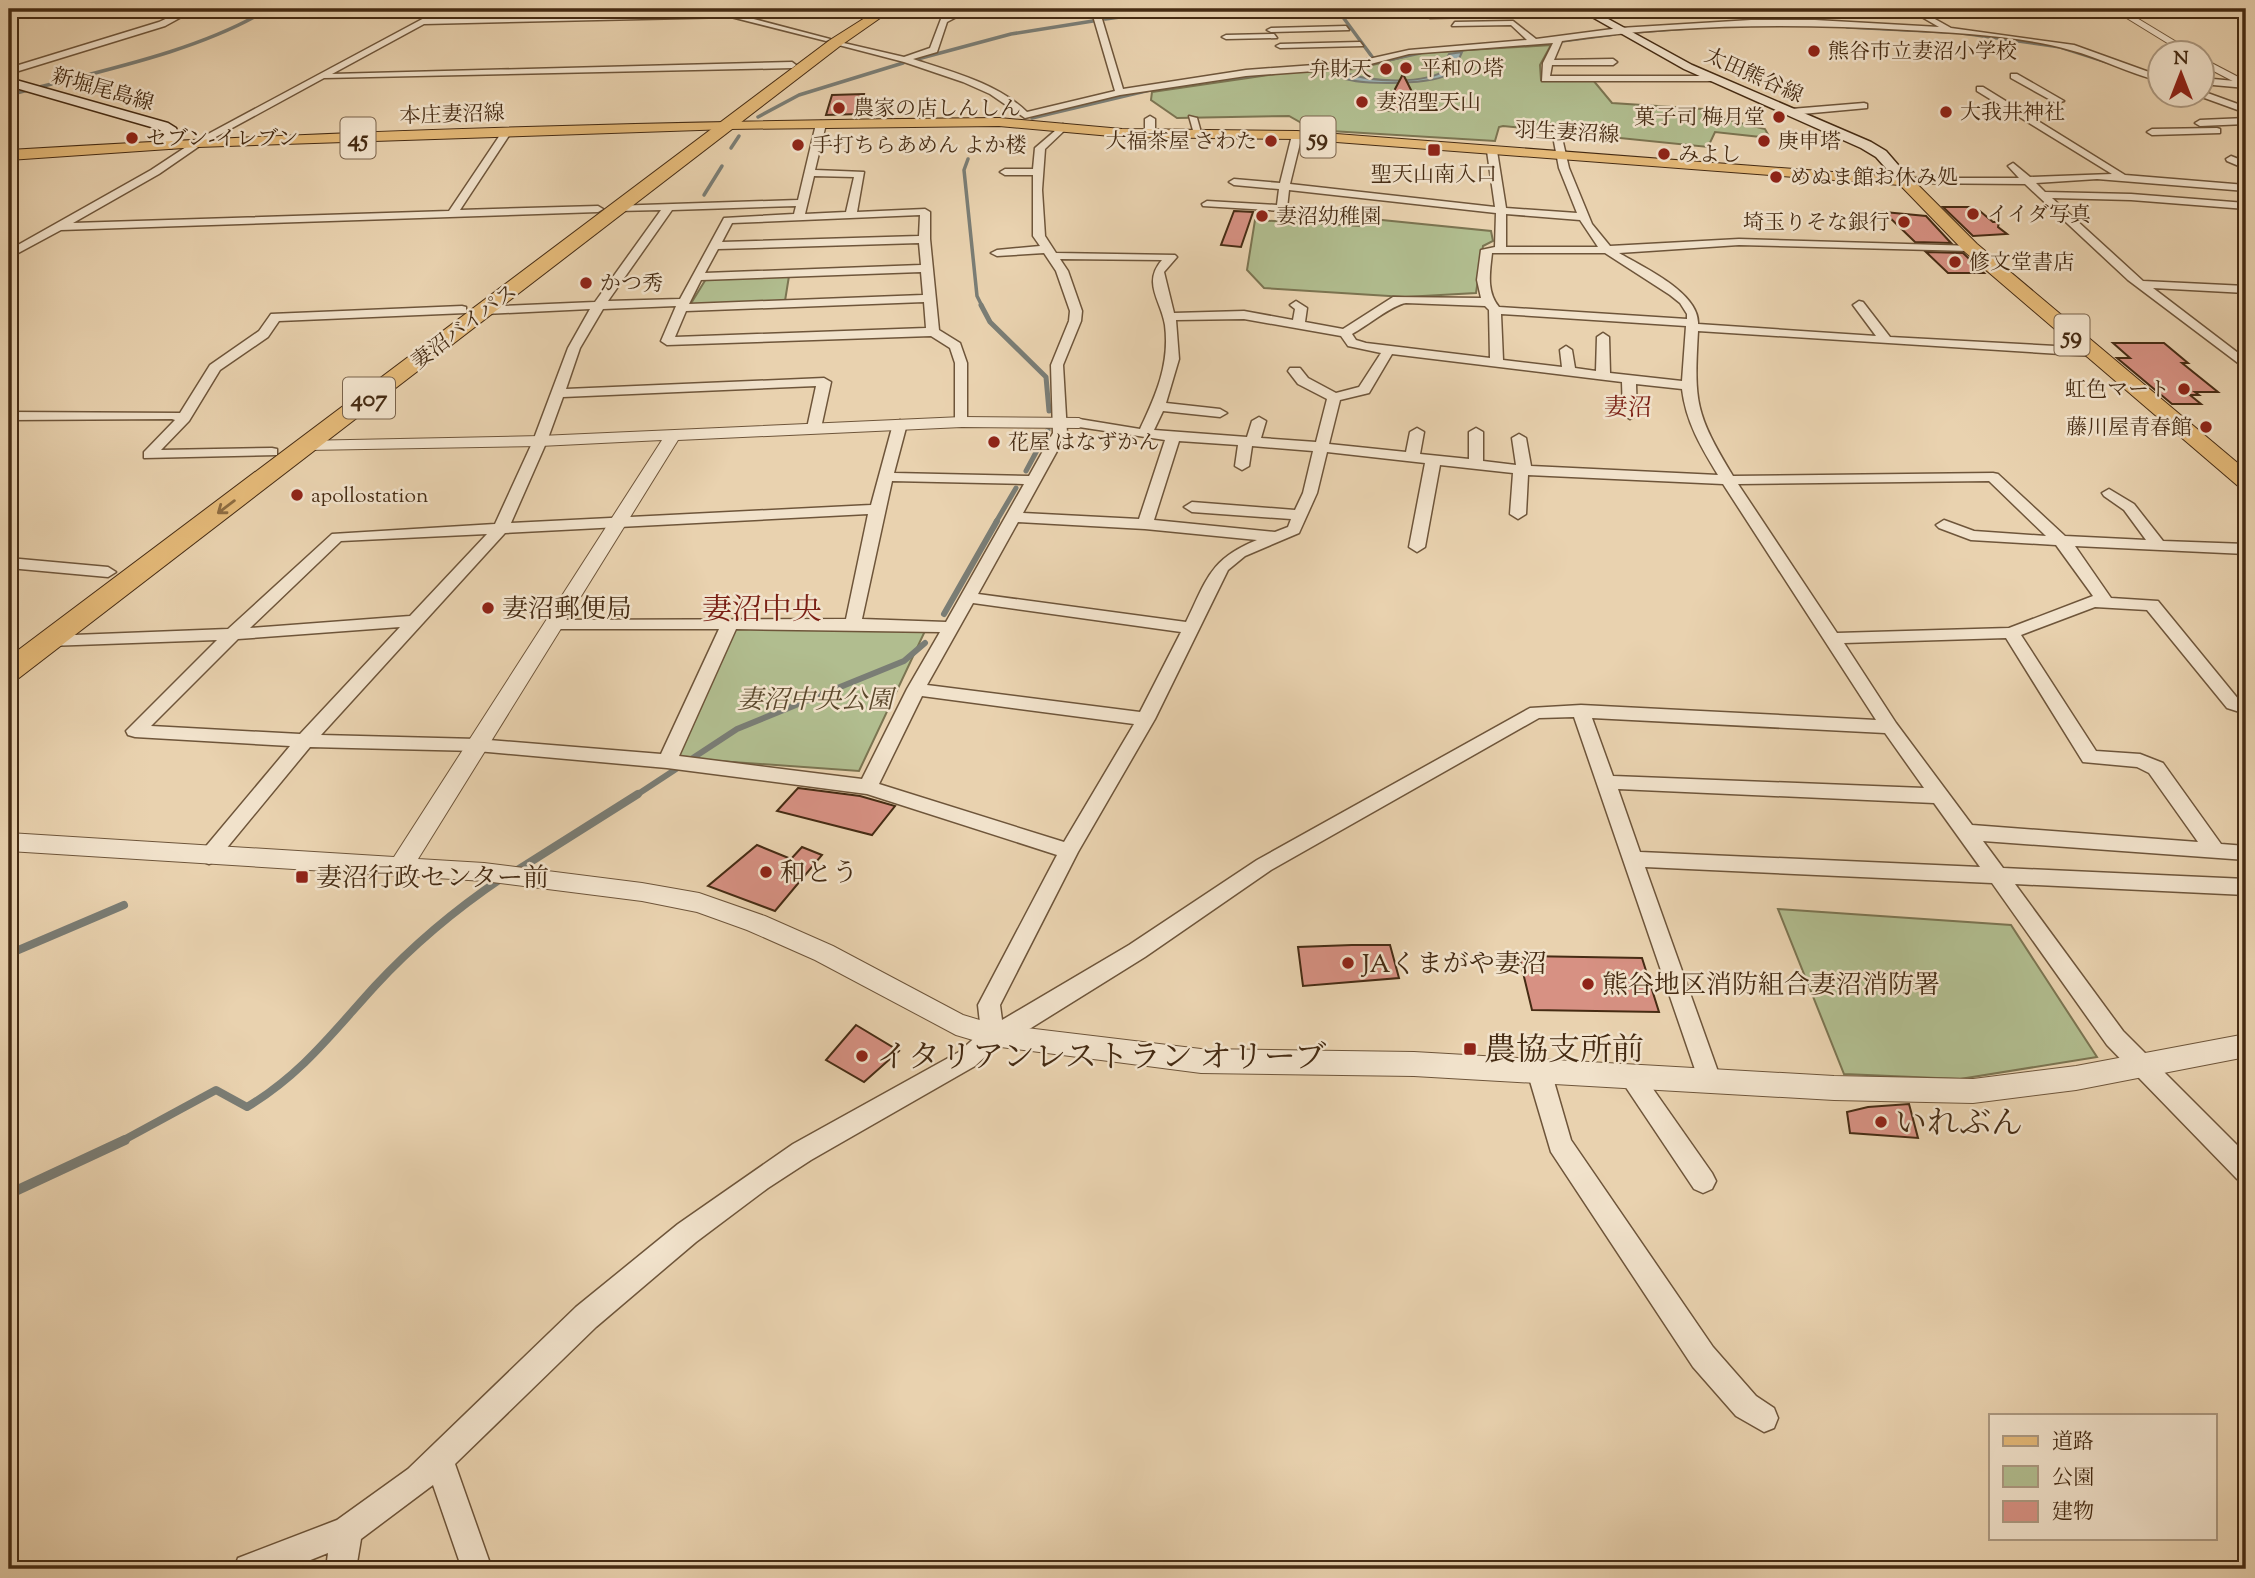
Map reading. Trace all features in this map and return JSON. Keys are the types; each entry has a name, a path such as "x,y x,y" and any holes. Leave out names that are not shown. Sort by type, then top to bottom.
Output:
{"highway":[{"name":"妻沼バイパス","path":"9,647 462,310 607,209 873,9"},
{"name":"妻沼バイパス","path":"718,127 792,65 887,9"},
{"name":"妻沼バイパス","path":"9,671 485,310 607,209"}],"main road":[{"name":"太田熊谷線","path":"1586,11 1712,78 1875,150 1905,181"},
{"name":"新堀尾島線","path":"12,85 163,126 171,131 172,136 167,145"},
{"name":"羽生妻沼線","path":"718,127 1023,119 1063,127 1150,126 1199,134 1297,135 1905,181"},
{"name":"本庄妻沼線","path":"9,155 167,145 718,127"},
{"name":"59","path":"1905,181 1971,248 2246,481"}],"street":[{"path":"9,71 162,24 192,9"},
{"path":"9,255 155,172 198,144 446,9"},
{"path":"902,60 934,50 944,21 968,9"},
{"path":"1095,9 1120,92"},
{"path":"1423,9 1437,24"},
{"path":"1912,9 1951,30"},
{"path":"2116,9 2165,38"},
{"path":"1752,10 1770,22"},
{"path":"1528,14 1586,11"},
{"path":"743,17 754,13"},
{"path":"424,22 731,15 902,60 998,93 1016,103 1023,119 1120,92 1294,68 1355,65 1454,43 1557,42 1718,23 1770,22 1951,30 2058,45 2146,73"},
{"path":"1430,16 1482,15"},
{"path":"1707,16 1718,23"},
{"path":"1455,24 1513,23 1534,42"},
{"path":"1226,37 1271,30 1346,28"},
{"path":"1271,30 1294,68"},
{"path":"1502,30 1521,30"},
{"path":"1557,42 1547,63 1545,79 1712,78"},
{"path":"1280,46 1360,44"},
{"path":"1547,63 1613,62"},
{"path":"323,78 792,65"},
{"path":"2216,68 2246,85"},
{"path":"2014,76 2059,101"},
{"path":"2216,82 2246,85"},
{"path":"1980,89 2124,177"},
{"path":"2216,99 2246,110"},
{"path":"1791,113 1864,106"},
{"path":"1192,118 1199,134"},
{"path":"2199,123 2246,121"},
{"path":"799,217 821,124"},
{"path":"868,787 916,689 1060,433 1057,365 1076,312 1062,271 1040,236 1035,164 1041,145 1063,127"},
{"path":"1557,131 1559,154 1583,217 1607,250 1685,301 1693,314 1688,386 1691,409 1700,433 1890,727 2115,1038 2246,1171"},
{"path":"2152,132 2217,131"},
{"path":"452,214 505,134"},
{"path":"1207,204 1282,208 1287,167 1297,135"},
{"path":"2066,141 2090,141"},
{"path":"1492,151 1500,212 1500,250"},
{"path":"2231,159 2246,166"},
{"path":"1005,172 1035,164"},
{"path":"2013,166 2083,235 2140,284 2246,365"},
{"path":"809,173 860,174 851,215"},
{"path":"1905,181 2124,177 2246,188"},
{"path":"1234,181 1353,192 1500,212 1583,217"},
{"path":"2044,195 2131,197 2246,206"},
{"path":"56,226 802,202"},
{"path":"209,856 306,741 501,528 540,441 574,348 598,305 668,207"},
{"path":"933,331 924,240 925,212 728,220 667,341 933,331 956,346 961,363 962,422"},
{"path":"715,246 924,240"},
{"path":"1497,363 1491,306 1483,280 1487,250 1607,250 1739,242 1971,248"},
{"path":"997,253 1051,252 1171,257 1158,272 1158,281 1168,317 1173,359 1159,406 1145,434"},
{"path":"698,277 928,268"},
{"path":"2140,284 2246,289"},
{"path":"485,310 929,298"},
{"path":"1168,317 1244,315 1345,333 1371,319 1393,301 1406,299 1886,341 2093,352"},
{"path":"1296,305 1301,308 1299,323"},
{"path":"1859,305 1886,341"},
{"path":"272,452 149,455 184,418 215,368 264,334 275,317 462,310"},
{"path":"1345,333 1352,343 1388,351 1688,386"},
{"path":"1603,337 1603,376"},
{"path":"1566,350 1569,372"},
{"path":"1295,371 1303,381 1334,397 1364,390 1388,351"},
{"path":"1629,379 1630,415"},
{"path":"556,393 824,382 814,428"},
{"path":"993,1035 989,1005 1069,851 1146,719 1220,568 1239,554 1294,530 1322,447 1334,397"},
{"path":"1159,406 1220,413"},
{"path":"9,416 172,415 184,418"},
{"path":"1242,466 1259,421"},
{"path":"307,445 540,441 900,424 1060,422 1145,434 1322,447 1522,470 1728,480 1993,477 2068,548 2103,598 2011,633 1832,638"},
{"path":"853,624 877,509 900,424"},
{"path":"1412,458 1417,432"},
{"path":"1476,432 1476,466"},
{"path":"401,866 667,448 672,435"},
{"path":"1145,524 1173,436"},
{"path":"1518,514 1522,470 1519,438"},
{"path":"1607,460 1614,475"},
{"path":"1417,547 1433,461"},
{"path":"887,477 1032,480"},
{"path":"2109,493 2129,507 2158,545"},
{"path":"1192,507 1301,515"},
{"path":"877,509 337,537 135,731 306,741 477,745 667,761 868,787 1069,851"},
{"path":"1012,517 1145,524 1276,537"},
{"path":"1944,525 1971,535 2246,549"},
{"path":"9,563 108,572"},
{"path":"967,597 1192,628"},
{"path":"2097,601 2152,605 2233,704 2246,708"},
{"path":"48,641 233,634 415,621"},
{"path":"554,624 730,623 951,627"},
{"path":"667,761 730,623"},
{"path":"2011,633 2090,757 2140,761 2156,768 2230,852 2246,876"},
{"path":"916,689 1146,719"},
{"path":"249,1569 347,1531 418,1479 586,1317 687,1233 802,1152 967,1059 993,1035 1023,1021 1125,958 1264,865 1536,712 1581,711 1890,727"},
{"path":"1581,711 1709,1080"},
{"path":"1607,782 1940,796"},
{"path":"1966,832 2230,852"},
{"path":"9,842 401,866 561,881 699,903 756,923 824,953 956,1024 993,1035 1201,1061 1414,1063 1834,1088 1973,1091 2076,1078 2246,1046"},
{"path":"1633,859 2246,887"},
{"path":"1539,1071 1560,1144 1703,1357 1746,1406 1764,1418"},
{"path":"1631,1076 1703,1181"},
{"path":"438,1458 477,1569"},
{"path":"341,1569 347,1531"}],"green space":[{"path":"1551,45 1540,65 1541,80 1593,80 1612,103 1718,110 1716,117 1765,129 1770,138 1715,132 1708,147 1503,126 1499,127 1495,141 1314,130 1289,116 1177,118 1151,100 1152,92 1289,72 1357,69 1419,53"},
{"path":"1362,218 1491,231 1493,241 1483,246 1476,293 1405,297 1264,288 1247,270 1255,220 1359,226"},
{"path":"789,276 785,301 690,305 706,279"},
{"name":"妻沼中央公園","path":"735,628 925,631 859,771 676,758"},
{"path":"1778,909 2011,925 2097,1057 1960,1079 1844,1074"}],"water":[{"path":"1462,52 1447,75 1425,81 1375,83 1338,76 1340,72 1383,80 1426,78 1447,69 1445,62 1449,54"}],"building":[{"path":"1403,74 1414,96 1404,112 1384,110"},
{"name":"農家の店しんしん","path":"864,94 859,114 826,115 832,95"},
{"path":"1943,207 1975,207 1993,222 1999,222 1998,227 2007,234 1973,236"},
{"path":"1234,211 1253,212 1241,247 1221,245"},
{"path":"1884,212 1926,216 1951,243 1915,242"},
{"name":"修文堂書店","path":"1926,252 1963,253 1984,273 1948,273"},
{"path":"2113,343 2164,343 2188,363 2182,363 2218,392 2195,392 2199,395 2190,395 2201,404 2172,404 2117,358 2130,358"},
{"name":"和とう","path":"798,788 860,796 895,806 872,835 777,811"},
{"name":"和とう","path":"757,845 791,859 802,847 822,855 775,911 708,886"},
{"name":"JAくまがや妻沼","path":"1390,945 1399,978 1303,986 1298,947"},
{"name":"熊谷地区消防組合妻沼消防署","path":"1519,956 1642,958 1659,1012 1532,1010"},
{"name":"イタリアンレストラン オリーブ","path":"856,1025 899,1051 864,1082 826,1060"},
{"name":"いれぶん","path":"1909,1104 1918,1138 1850,1133 1847,1112 1868,1107"}],"waterway":[{"path":"9,95 176,50 209,38 268,9"},
{"path":"1105,19 1181,9"},
{"path":"1337,9 1373,58"},
{"path":"1668,9 1677,15"},
{"path":"2206,9 2246,18"},
{"path":"914,60 1011,34 1093,21"},
{"path":"1634,32 1702,27"},
{"path":"1847,27 1947,32"},
{"path":"1962,33 2060,47 2146,75"},
{"path":"1554,42 1615,34"},
{"path":"1350,68 1420,53"},
{"path":"758,117 799,95 903,63"},
{"path":"1224,79 1265,74"},
{"path":"1032,118 1150,90"},
{"path":"731,148 739,136"},
{"path":"968,159 964,170 977,296 982,306"},
{"path":"704,195 722,166"},
{"path":"981,305 990,322 1046,377 1049,411"},
{"path":"1026,471 1048,430"},
{"path":"996,522 1016,488"},
{"path":"944,614 997,521"},
{"path":"635,796 737,729 904,661 925,643"},
{"path":"516,871 638,794"},
{"path":"122,1141 216,1090 247,1107 267,1094 301,1066 389,971 420,942 502,878"},
{"path":"9,954 124,905"},
{"path":"9,1194 125,1140"}],"place":[{"name":"熊谷市立妻沼小学校","path":"1814,51"},
{"name":"平和の塔","path":"1406,68"},
{"name":"弁財天","path":"1386,69"},
{"name":"妻沼聖天山","path":"1362,102"},
{"name":"農家の店しんしん","path":"839,108"},
{"name":"大我井神社","path":"1946,112"},
{"name":"菓子司 梅月堂","path":"1779,117"},
{"name":"セブン-イレブン","path":"132,138"},
{"name":"大福茶屋 さわた","path":"1271,141"},
{"name":"庚申塔","path":"1764,141"},
{"name":"手打ちらあめん よか楼","path":"798,145"},
{"name":"聖天山南入口","path":"1434,150"},
{"name":"みよし","path":"1664,154"},
{"name":"めぬま館お休み処","path":"1776,177"},
{"name":"イイダ写真","path":"1973,214"},
{"name":"妻沼幼稚園","path":"1262,216"},
{"name":"埼玉りそな銀行","path":"1904,222"},
{"name":"修文堂書店","path":"1955,262"},
{"name":"かつ秀","path":"586,283"},
{"name":"虹色マート","path":"2184,389"},
{"name":"藤川屋青春館","path":"2206,427"},
{"name":"花屋 はなずかん","path":"994,442"},
{"name":"apollostation","path":"297,495"},
{"name":"妻沼郵便局","path":"488,608"},
{"name":"和とう","path":"766,872"},
{"name":"妻沼行政センター前","path":"302,877"},
{"name":"JAくまがや妻沼","path":"1348,963"},
{"name":"熊谷地区消防組合妻沼消防署","path":"1588,984"},
{"name":"農協支所前","path":"1470,1049"},
{"name":"イタリアンレストラン オリーブ","path":"862,1056"},
{"name":"いれぶん","path":"1881,1122"}],"district":[{"name":"妻沼","path":"1628,407"},
{"name":"妻沼中央","path":"762,609"}]}
